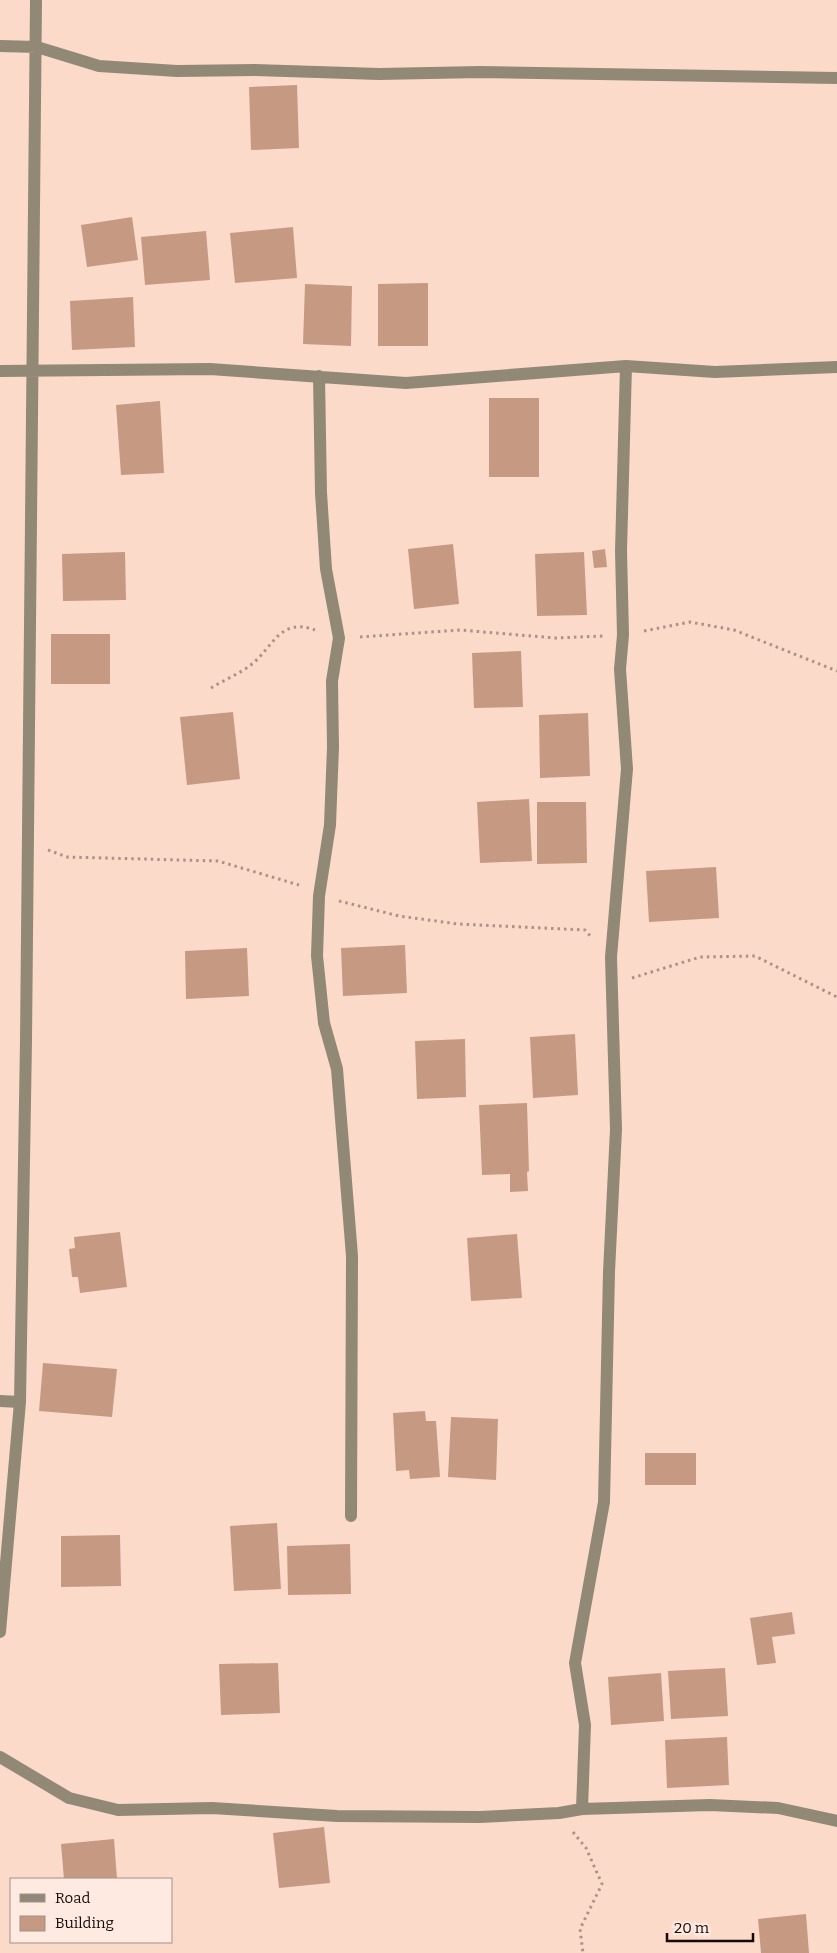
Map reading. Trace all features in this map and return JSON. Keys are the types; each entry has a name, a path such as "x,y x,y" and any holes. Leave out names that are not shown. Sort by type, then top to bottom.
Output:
{"street":[{"path":"0,1632 20,1402 28,843 36,0"},
{"path":"0,46 37,47 99,66 177,71 255,70 378,74 480,72 837,78"},
{"path":"0,371 210,369 406,383 626,366 715,372 837,367"},
{"path":"582,1809 585,1725 575,1663 604,1492 609,1272 616,1129 611,957 627,769 620,669 623,635 620,551 626,366"},
{"path":"319,376 321,493 326,569 339,638 332,681 333,747 330,825 319,896 317,956 324,1023 337,1069 352,1256 351,1516"},
{"path":"0,1401 20,1402"},
{"path":"0,1758 69,1798 118,1810 212,1808 336,1816 480,1817 559,1813 582,1809 710,1805 768,1808 837,1821"}],"path":[{"path":"211,688 252,664 280,632 303,625 339,638 460,630 555,638 623,635 690,622 734,630 837,671"},
{"path":"28,843 67,857 218,861 295,883 319,896 399,916 458,924 585,930 632,978 700,957 755,956 837,997"},
{"path":"559,1813 586,1848 602,1884 580,1929 583,1953"}],"building":[{"path":"297,85 299,148 251,150 249,87"},
{"path":"132,217 138,260 87,267 81,225"},
{"path":"293,227 297,278 235,283 230,233"},
{"path":"206,231 210,280 145,285 141,237"},
{"path":"428,283 428,346 378,346 378,284"},
{"path":"305,284 352,286 351,346 303,344"},
{"path":"133,297 135,347 72,350 70,301"},
{"path":"489,398 539,398 539,477 489,477"},
{"path":"160,401 164,473 121,475 116,405"},
{"path":"453,544 459,604 414,609 408,549"},
{"path":"605,549 607,567 594,568 592,551"},
{"path":"125,552 126,600 63,601 62,554"},
{"path":"584,552 587,615 537,616 535,554"},
{"path":"51,634 110,634 110,684 51,684"},
{"path":"521,651 523,707 474,708 472,653"},
{"path":"233,712 240,779 187,785 180,717"},
{"path":"588,713 590,776 540,778 539,715"},
{"path":"529,799 532,861 480,863 477,802"},
{"path":"537,802 586,802 587,863 537,864"},
{"path":"716,867 719,918 649,922 646,871"},
{"path":"405,945 407,993 343,996 341,948"},
{"path":"247,948 249,996 186,999 185,951"},
{"path":"575,1034 578,1095 533,1098 530,1037"},
{"path":"465,1039 466,1097 417,1099 415,1041"},
{"path":"527,1103 528,1191 510,1192 510,1174 482,1175 479,1105"},
{"path":"120,1232 127,1287 80,1293 78,1277 72,1277 69,1249 75,1248 74,1237"},
{"path":"517,1234 522,1298 471,1301 467,1238"},
{"path":"43,1363 117,1369 112,1417 39,1411"},
{"path":"425,1411 426,1421 436,1421 440,1477 410,1479 409,1470 396,1471 393,1413"},
{"path":"451,1417 498,1419 496,1480 448,1477"},
{"path":"645,1453 696,1453 696,1485 645,1485"},
{"path":"277,1523 281,1589 234,1591 230,1526"},
{"path":"120,1535 121,1586 61,1587 61,1536"},
{"path":"350,1544 351,1594 288,1595 287,1546"},
{"path":"792,1612 795,1634 772,1637 776,1663 757,1665 750,1618"},
{"path":"278,1663 280,1713 221,1715 219,1664"},
{"path":"725,1668 728,1716 671,1719 668,1671"},
{"path":"661,1673 664,1721 611,1725 608,1677"},
{"path":"727,1737 729,1785 667,1788 665,1740"},
{"path":"324,1827 330,1883 279,1888 273,1833"},
{"path":"114,1839 117,1878 64,1878 61,1844"},
{"path":"806,1914 809,1953 761,1953 758,1919"}]}
